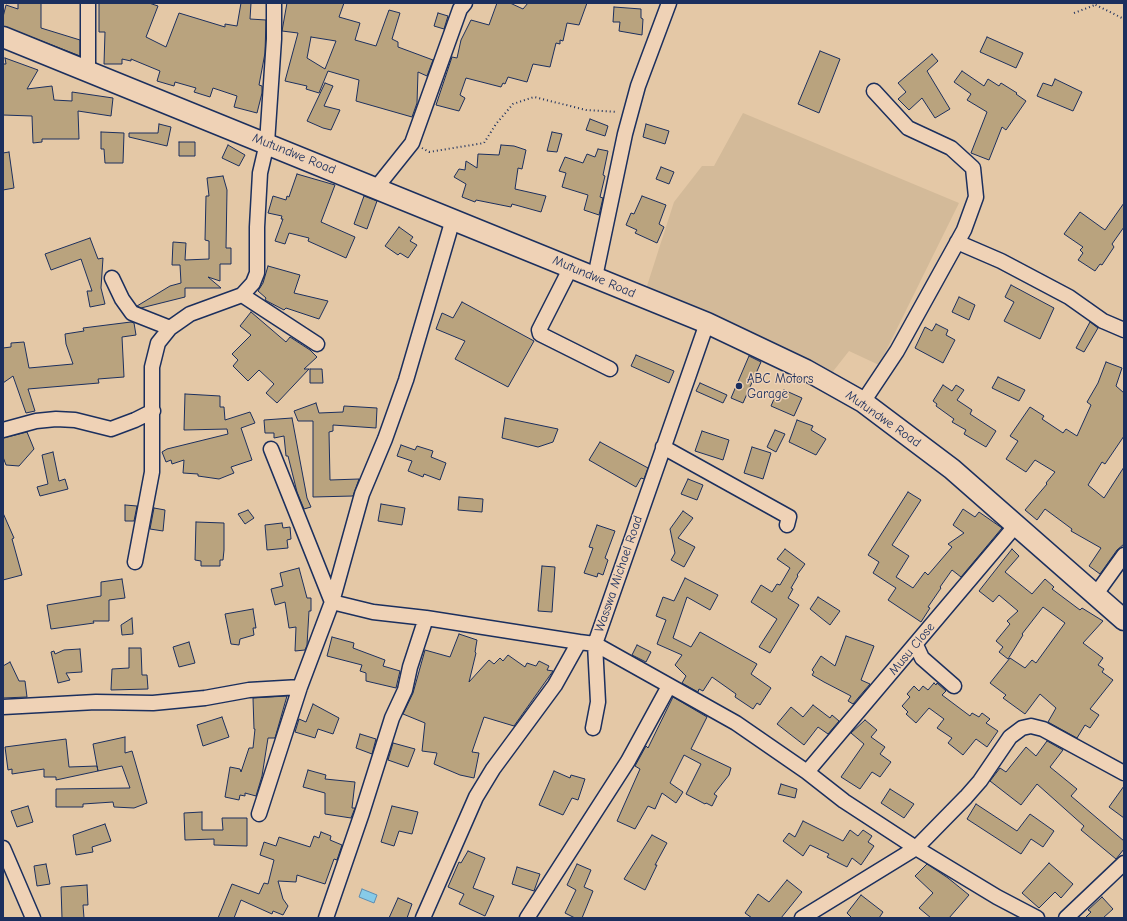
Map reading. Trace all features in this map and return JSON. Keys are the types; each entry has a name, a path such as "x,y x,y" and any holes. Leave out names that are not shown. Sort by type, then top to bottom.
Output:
{"main road":[{"name":"Mutundwe Road","path":"3,37 453,218 707,323 806,370 862,402 952,468 1124,620"}],"street":[{"path":"88,3 88,72"},
{"path":"135,562 152,472 154,411 152,367 158,343 170,328 190,314 242,295 253,283 257,273 257,227 260,173 267,144 274,39 274,3"},
{"path":"376,188 412,143 460,9 465,3"},
{"path":"595,277 638,86 669,3"},
{"path":"862,402 897,351 958,242 976,197 973,168 951,148 908,128 874,91"},
{"path":"259,814 300,687 332,602 362,494 385,439 406,380 453,218"},
{"path":"958,242 1001,261 1063,293 1104,321 1124,330"},
{"path":"571,267 539,330 540,334 610,369"},
{"path":"112,278 122,299 132,314 170,328"},
{"path":"242,295 317,344"},
{"name":"Wasswa Michael Road","path":"424,918 476,797 493,769 555,685 579,642 595,644 707,323"},
{"path":"3,430 36,421 56,419 75,420 111,429 154,411"},
{"path":"663,447 789,516 786,525"},
{"path":"271,449 332,602"},
{"name":"Musu Close","path":"807,772 1016,524"},
{"path":"1096,594 1124,555"},
{"path":"332,602 373,612 426,618 579,642"},
{"path":"326,918 362,813 392,718 404,690 426,618"},
{"path":"595,644 736,723 807,772 844,801 916,848 997,897 1037,918"},
{"path":"593,728 598,702 595,644"},
{"path":"916,644 922,658 954,686"},
{"path":"527,918 628,761 669,686"},
{"path":"3,708 96,702 154,703 205,698 249,690 300,687"},
{"path":"802,918 916,848 956,809 980,781 1010,737 1022,728 1031,726 1043,729 1124,774"},
{"path":"3,848 33,918"},
{"path":"1066,918 1124,863"}],"path":[{"path":"1092,3 1124,19"},
{"path":"1074,13 1095,5"},
{"path":"412,143 429,152 484,144 496,124 513,104 534,97 586,110 631,113"}],"shaded area":[{"path":"743,113 959,203 879,365 849,351 831,374 646,289 674,202 702,166 714,166"}],"water":[{"path":"362,889 377,895 374,903 359,897"}],"building":[{"path":"18,3 41,3 41,28 80,40 80,56 3,26 3,17 6,5 18,9"},
{"path":"99,3 149,3 158,6 146,37 166,47 179,13 225,27 225,24 237,26 241,3 251,3 250,19 266,20 265,53 259,85 262,86 262,93 257,113 234,107 237,96 213,88 210,97 194,92 196,88 175,82 174,86 157,81 160,71 131,59 131,61 122,59 122,64 104,64 105,32 99,32"},
{"path":"287,3 344,3 339,17 360,23 355,40 376,46 389,10 400,13 392,39 398,42 398,47 433,60 427,76 418,72 417,103 412,117 356,101 359,80 328,71 319,93 306,89 307,86 285,81 298,33 282,31","holes":["311,37 336,41 325,69 307,58"]},
{"path":"497,3 510,3 523,9 528,3 587,3 579,25 567,23 563,41 560,40 560,44 556,43 550,67 533,64 527,82 508,77 505,84 503,83 501,87 466,78 460,95 465,98 459,111 436,105 452,57 457,58 461,40 471,20 489,25"},
{"path":"614,7 641,9 641,18 643,19 642,35 619,31 620,22 613,22"},
{"path":"438,13 448,16 444,29 434,26"},
{"path":"987,37 1023,53 1016,68 980,52"},
{"path":"820,51 840,59 819,113 798,104"},
{"path":"932,54 938,61 927,71 950,109 935,118 922,98 909,110 898,99 906,92 898,83"},
{"path":"5,58 38,70 27,89 52,86 54,100 72,101 72,92 113,98 111,116 78,111 79,139 42,139 42,142 33,143 32,116 3,115 3,64 6,64"},
{"path":"962,71 984,86 988,79 999,86 1001,83 1017,93 1016,94 1026,101 1006,130 1002,127 989,160 971,153 987,112 967,100 971,94 954,82"},
{"path":"1055,79 1082,92 1073,111 1037,96 1043,83 1052,86"},
{"path":"325,83 333,86 324,106 340,110 331,130 307,121"},
{"path":"590,119 608,126 605,136 586,130"},
{"path":"159,124 171,127 167,146 129,137 129,133 158,133"},
{"path":"646,124 669,131 665,144 643,137"},
{"path":"101,132 124,133 123,163 105,163 104,149 101,149"},
{"path":"552,132 562,134 557,152 547,151"},
{"path":"179,142 195,142 195,156 179,156"},
{"path":"228,145 245,155 239,166 222,158"},
{"path":"501,145 514,146 526,150 522,169 518,168 515,189 546,196 541,212 512,204 511,207 476,200 475,202 462,197 466,184 454,177 459,169 465,170 466,161 477,168 478,154 499,155"},
{"path":"598,149 608,151 603,175 605,176 600,197 603,198 599,215 584,210 588,195 562,187 566,173 559,171 565,157 583,163 587,154 595,157"},
{"path":"9,152 14,188 3,190 3,153"},
{"path":"661,167 674,172 669,184 656,179"},
{"path":"297,174 335,185 321,222 355,237 346,258 308,241 309,238 289,233 285,244 275,241 283,219 281,219 282,216 268,213 273,196 286,200 287,196 289,197"},
{"path":"223,176 227,190 226,248 231,248 231,264 220,264 220,281 208,277 221,288 185,288 185,297 141,308 137,306 170,286 181,283 180,265 172,265 173,242 186,243 185,260 209,259 209,241 205,240 206,196 209,196 207,178"},
{"path":"364,196 377,201 367,229 354,224"},
{"path":"642,196 666,205 659,224 664,227 657,243 635,233 637,230 626,225 631,213 634,214"},
{"path":"1124,203 1124,227 1112,244 1114,247 1102,265 1100,264 1095,271 1078,260 1083,253 1080,250 1083,247 1064,234 1080,212 1105,230"},
{"path":"399,227 413,237 410,241 417,245 408,258 400,253 398,255 385,246"},
{"path":"90,238 98,259 103,258 101,288 105,304 90,307 87,291 92,291 81,259 51,270 45,254"},
{"path":"268,266 300,275 294,293 328,301 319,319 286,308 284,310 265,300 266,298 258,291 263,283"},
{"path":"1011,285 1054,308 1040,339 1004,321 1014,302 1005,297"},
{"path":"959,297 975,305 969,320 952,312"},
{"path":"462,302 534,341 508,387 455,359 465,341 436,329 442,313 453,318"},
{"path":"251,312 286,342 290,337 310,350 317,357 304,369 309,369 277,403 266,393 274,384 259,370 248,381 233,366 238,360 232,354 251,335 240,326"},
{"path":"131,322 134,323 136,335 122,337 124,377 98,379 99,383 28,389 35,411 26,413 13,376 3,383 3,348 11,347 11,343 24,342 29,368 73,364 66,344 65,334 84,331 83,328"},
{"path":"1090,322 1098,328 1084,352 1076,348"},
{"path":"936,324 948,330 946,335 955,340 943,363 915,348 925,327 932,331"},
{"path":"636,355 674,371 669,383 631,366"},
{"path":"749,356 761,362 743,403 731,398"},
{"path":"1106,362 1122,368 1116,386 1124,393 1124,436 1105,464 1102,462 1088,485 1104,498 1124,467 1124,544 1117,550 1100,574 1089,566 1101,548 1071,531 1072,529 1045,509 1037,520 1025,510 1055,472 1035,460 1026,472 1006,459 1018,441 1010,436 1030,407 1044,416 1042,419 1063,433 1066,429 1077,436 1091,405 1087,402 1098,383"},
{"path":"310,369 322,369 323,383 310,383"},
{"path":"998,377 1025,390 1019,401 992,388"},
{"path":"700,383 727,395 723,403 696,391"},
{"path":"943,385 952,391 956,385 964,390 957,400 972,410 970,414 996,431 986,447 964,434 966,430 952,422 954,419 936,406 937,404 933,401"},
{"path":"784,390 802,398 794,416 771,406 777,392 782,395"},
{"path":"185,394 220,396 220,407 224,407 225,420 250,412 255,423 241,428 252,460 231,467 234,473 219,479 198,476 198,474 183,473 184,460 172,464 171,460 166,462 162,452 167,449 228,434 227,429 184,430"},
{"path":"316,403 319,413 343,412 344,406 377,408 376,428 333,425 333,431 329,432 330,480 359,479 353,496 313,497 313,421 298,421 294,411"},
{"path":"292,418 307,498 311,507 304,509 297,492 288,456 286,456 284,436 274,438 274,433 265,433 264,420"},
{"path":"505,418 558,429 553,442 538,447 502,438"},
{"path":"797,420 813,426 811,430 826,439 816,455 789,442"},
{"path":"775,430 785,434 776,452 767,447"},
{"path":"702,431 729,440 723,460 695,451"},
{"path":"27,432 34,449 19,466 6,465 3,457 3,438"},
{"path":"600,442 648,468 644,479 641,478 636,487 589,460"},
{"path":"401,445 415,450 417,446 433,451 431,457 446,463 440,480 424,474 423,477 408,471 412,461 397,456"},
{"path":"752,447 771,453 763,479 744,473"},
{"path":"53,452 59,481 65,479 68,489 40,496 37,487 48,484 42,455"},
{"path":"688,479 703,485 697,500 681,494"},
{"path":"908,492 921,500 892,545 909,556 896,577 913,588 925,572 928,575 952,547 948,544 964,533 953,525 963,509 975,517 979,512 1002,528 961,577 952,570 928,607 930,608 921,622 888,600 896,588 873,573 879,562 868,555"},
{"path":"459,497 483,499 482,512 458,510"},
{"path":"381,504 405,508 402,525 378,521"},
{"path":"125,505 137,506 134,521 125,521"},
{"path":"154,508 165,510 163,531 150,529"},
{"path":"248,510 254,518 245,524 238,514"},
{"path":"683,511 693,518 678,538 695,547 684,567 671,560 675,553 670,529"},
{"path":"3,513 14,538 12,539 22,575 3,580"},
{"path":"196,522 224,523 224,550 223,560 220,560 220,566 201,566 201,561 195,560"},
{"path":"282,523 283,528 290,527 291,539 287,540 288,548 267,550 265,525"},
{"path":"597,525 615,531 605,558 608,560 603,575 598,573 597,577 584,573 593,548 589,547"},
{"path":"785,549 805,564 797,575 798,576 791,588 793,589 788,598 799,605 770,653 759,647 777,619 751,602 761,585 772,592 777,584 780,585 790,568 777,559"},
{"path":"1012,549 1019,556 1005,572 1032,594 1045,579 1054,587 1052,589 1080,610 1082,608 1103,621 1083,643 1103,658 1098,665 1104,669 1102,672 1113,680 1090,709 1099,715 1090,728 1085,725 1077,738 1048,722 1056,708 1040,694 1025,714 1003,698 1006,695 990,683 1010,658 1025,668 1032,660 1036,663 1065,623 1043,607 1022,634 1023,635 1008,659 999,652 1003,647 996,641 1010,624 1007,621 1018,611 999,595 993,602 979,591"},
{"path":"542,566 555,567 552,612 538,611"},
{"path":"299,568 307,598 311,598 311,611 309,611 307,645 305,650 295,651 296,627 289,628 285,602 275,605 271,589 283,586 280,573"},
{"path":"685,578 718,595 710,610 687,597 673,638 691,647 700,632 757,664 751,674 771,688 760,705 757,703 753,709 735,697 736,694 712,677 703,691 699,689 698,692 682,683 686,676 675,665 682,655 657,644 666,620 656,616 663,597 674,601"},
{"path":"122,579 125,598 109,600 109,621 93,621 94,623 51,629 47,605 101,596 101,582"},
{"path":"818,597 840,611 830,625 810,609"},
{"path":"253,609 256,628 253,628 254,635 240,639 239,645 231,644 225,614"},
{"path":"132,618 133,634 122,635 121,625"},
{"path":"459,634 477,640 476,653 469,682 489,660 494,664 500,658 503,661 508,655 525,667 527,663 536,666 539,661 549,666 547,670 553,671 514,726 484,717 472,752 479,753 474,778 460,775 434,764 437,753 422,751 425,723 403,714 413,693 425,650 450,657"},
{"path":"846,636 874,646 861,680 870,684 853,704 848,701 851,696 812,675 814,672 812,670 821,656 835,666"},
{"path":"332,637 354,643 353,648 385,660 383,666 400,671 396,688 366,681 366,673 360,671 362,665 327,656"},
{"path":"189,642 195,663 179,667 173,647"},
{"path":"637,645 651,652 646,662 632,655"},
{"path":"129,648 141,648 142,675 147,675 148,689 111,690 112,669 129,668"},
{"path":"80,649 82,672 66,673 70,680 58,683 51,652 54,651 55,654 64,650"},
{"path":"10,662 19,681 25,681 27,697 3,698 3,666"},
{"path":"934,683 936,685 937,683 946,691 942,695 970,716 972,713 979,717 982,713 990,719 986,723 998,731 987,747 976,739 963,755 948,743 952,738 937,728 944,719 929,708 916,723 906,714 908,712 902,706 910,697 907,694 914,686 919,691 923,686 928,690"},
{"path":"287,696 275,738 268,738 262,776 256,796 245,793 245,796 240,795 239,800 225,797 230,767 240,769 241,772 249,748 253,748 255,729 253,698"},
{"path":"673,697 707,717 691,749 731,768 729,775 714,794 717,796 712,806 706,803 705,804 686,794 701,764 684,755 670,783 683,792 676,803 662,793 655,809 648,806 635,829 617,821 640,769 635,766 646,746 648,748"},
{"path":"313,704 339,718 333,734 318,729 315,738 295,732 299,719 306,722"},
{"path":"813,705 830,718 832,715 839,721 828,734 818,727 804,745 777,724 791,707 803,717"},
{"path":"222,717 229,737 203,746 197,725"},
{"path":"865,720 877,730 871,737 885,747 880,754 891,762 880,777 872,772 860,789 841,777 864,744 851,733"},
{"path":"360,734 376,739 372,754 356,748"},
{"path":"125,737 125,753 132,751 147,803 134,808 114,807 113,802 83,804 83,807 56,807 56,789 130,788 122,766 56,780 56,777 44,777 44,769 12,774 12,769 8,770 5,747 66,739 69,767 97,766 93,744"},
{"path":"1047,741 1063,750 1050,767 1077,789 1071,796 1124,841 1124,849 1116,859 1081,830 1084,826 1037,784 1021,805 990,781 1000,768 1006,772 1026,747 1036,756"},
{"path":"393,743 415,749 408,767 388,760"},
{"path":"308,770 326,775 325,779 355,782 352,808 355,808 351,818 325,814 325,793 303,787"},
{"path":"554,771 570,778 571,775 585,779 578,800 572,798 563,815 539,805"},
{"path":"781,784 797,789 795,798 778,794"},
{"path":"1124,786 1124,818 1109,807"},
{"path":"890,789 914,804 904,818 881,803"},
{"path":"976,804 1017,831 1030,814 1054,831 1043,847 1031,839 1021,854 967,819"},
{"path":"28,806 33,822 17,827 11,811"},
{"path":"392,806 418,812 412,834 399,831 394,846 381,842"},
{"path":"202,812 202,830 223,830 222,818 247,818 247,846 214,845 214,839 185,840 184,813"},
{"path":"803,821 843,841 850,830 858,836 863,830 872,836 868,842 874,846 861,865 852,858 847,867 827,857 829,854 810,845 803,856 783,841 789,833 795,837"},
{"path":"105,824 111,841 92,847 93,852 76,855 73,835"},
{"path":"321,832 331,836 330,840 342,845 337,860 334,859 325,884 297,875 296,882 278,881 283,899 288,906 283,915 273,911 272,914 241,900 234,918 218,918 232,884 259,894 264,883 268,884 274,860 260,855 264,842 276,846 279,837 310,847 314,836 319,838"},
{"path":"652,835 667,843 655,865 657,865 645,890 624,879"},
{"path":"468,851 485,858 473,888 494,896 485,916 459,904 464,894 448,887 459,862 461,863"},
{"path":"1049,863 1073,884 1061,898 1055,892 1039,908 1022,893"},
{"path":"46,864 50,884 37,886 34,866"},
{"path":"577,864 591,870 584,887 593,891 582,918 575,918 565,913 576,890 567,885"},
{"path":"927,864 948,878 969,895 949,918 931,918 919,908 933,893 915,876"},
{"path":"517,867 540,874 534,891 512,884"},
{"path":"787,880 802,892 781,918 752,918 745,913 758,894 769,902"},
{"path":"87,885 88,905 83,905 84,918 62,918 61,887"},
{"path":"861,895 883,912 879,918 852,918 847,913"},
{"path":"1102,897 1113,909 1103,918 1085,918 1091,912 1088,910"},
{"path":"398,898 412,904 407,918 389,918"}],"place":[{"name":"ABC Motors Garage","path":"739,386"}]}
